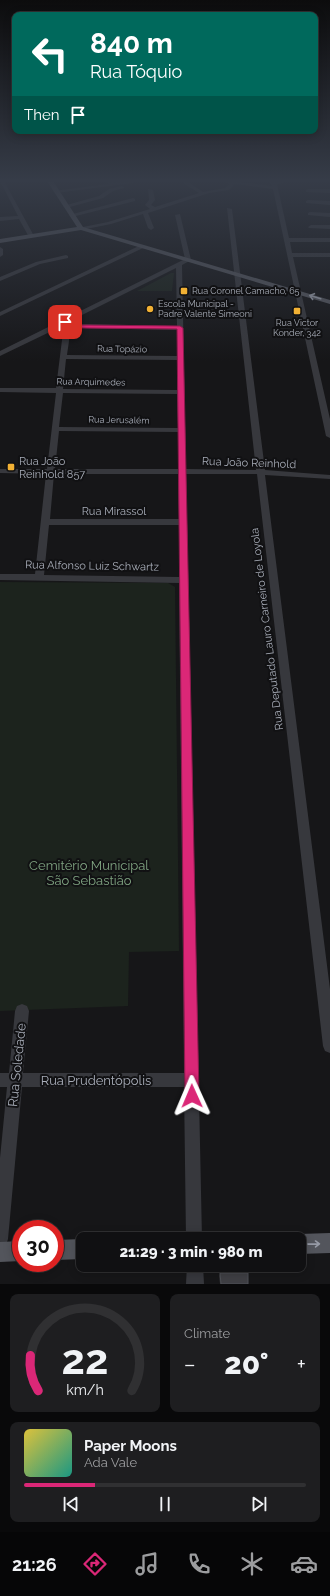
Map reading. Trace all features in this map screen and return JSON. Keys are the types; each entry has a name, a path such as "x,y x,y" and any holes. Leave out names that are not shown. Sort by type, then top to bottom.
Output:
{"main road":[{"path":"122,241 184,263 236,274 330,302"},
{"path":"306,1244 330,1243"},
{"path":"64,1250 76,1250"},
{"path":"0,1252 12,1251"}],"street":[{"path":"181,241 184,263 180,328 180,358 194,1232"},
{"name":"Rua Deputado Lauro Carneiro de Loyola","path":"232,241 330,1046"},
{"path":"287,241 330,436"},
{"path":"0,314 141,247"},
{"path":"0,249 0,256"},
{"path":"290,255 330,255"},
{"path":"0,279 38,263 66,257"},
{"path":"0,354 184,263"},
{"path":"62,323 82,326 180,328"},
{"path":"39,577 66,332 62,323"},
{"name":"Rua Topázio","path":"63,357 180,358"},
{"name":"Rua Arquimedes","path":"0,390 181,392"},
{"name":"Rua Jerusalém","path":"55,429 182,430"},
{"name":"Rua João Reinhold","path":"0,471 261,472 330,477"},
{"name":"Rua Mirassol","path":"45,522 183,522"},
{"name":"Rua Alfonso Luiz Schwartz","path":"0,577 184,580"},
{"name":"Rua Soledade","path":"0,1239 8,1080 22,1011"},
{"name":"Rua Prudentópolis","path":"8,1080 192,1080"},
{"path":"195,1272 195,1284"}],"green space":[{"path":"171,273 174,273 172,291 137,291"},
{"name":"Cemitério Municipal São Sebastião","path":"0,582 168,583 175,587 179,951 129,952 128,1006 0,1011"}],"building":[{"path":"220,1273 248,1273 248,1284 221,1284"}],"place":[{"name":"Rua Coronel Camacho, 65","path":"184,291"},
{"name":"Escola Municipal - Padre Valente Simeoni","path":"150,309"},
{"name":"Rua Victor Konder, 342","path":"297,311"},
{"name":"Rua João Reinhold 857","path":"11,467"}],"route":[{"path":"65,322 77,326 180,328 192,1096"}]}
